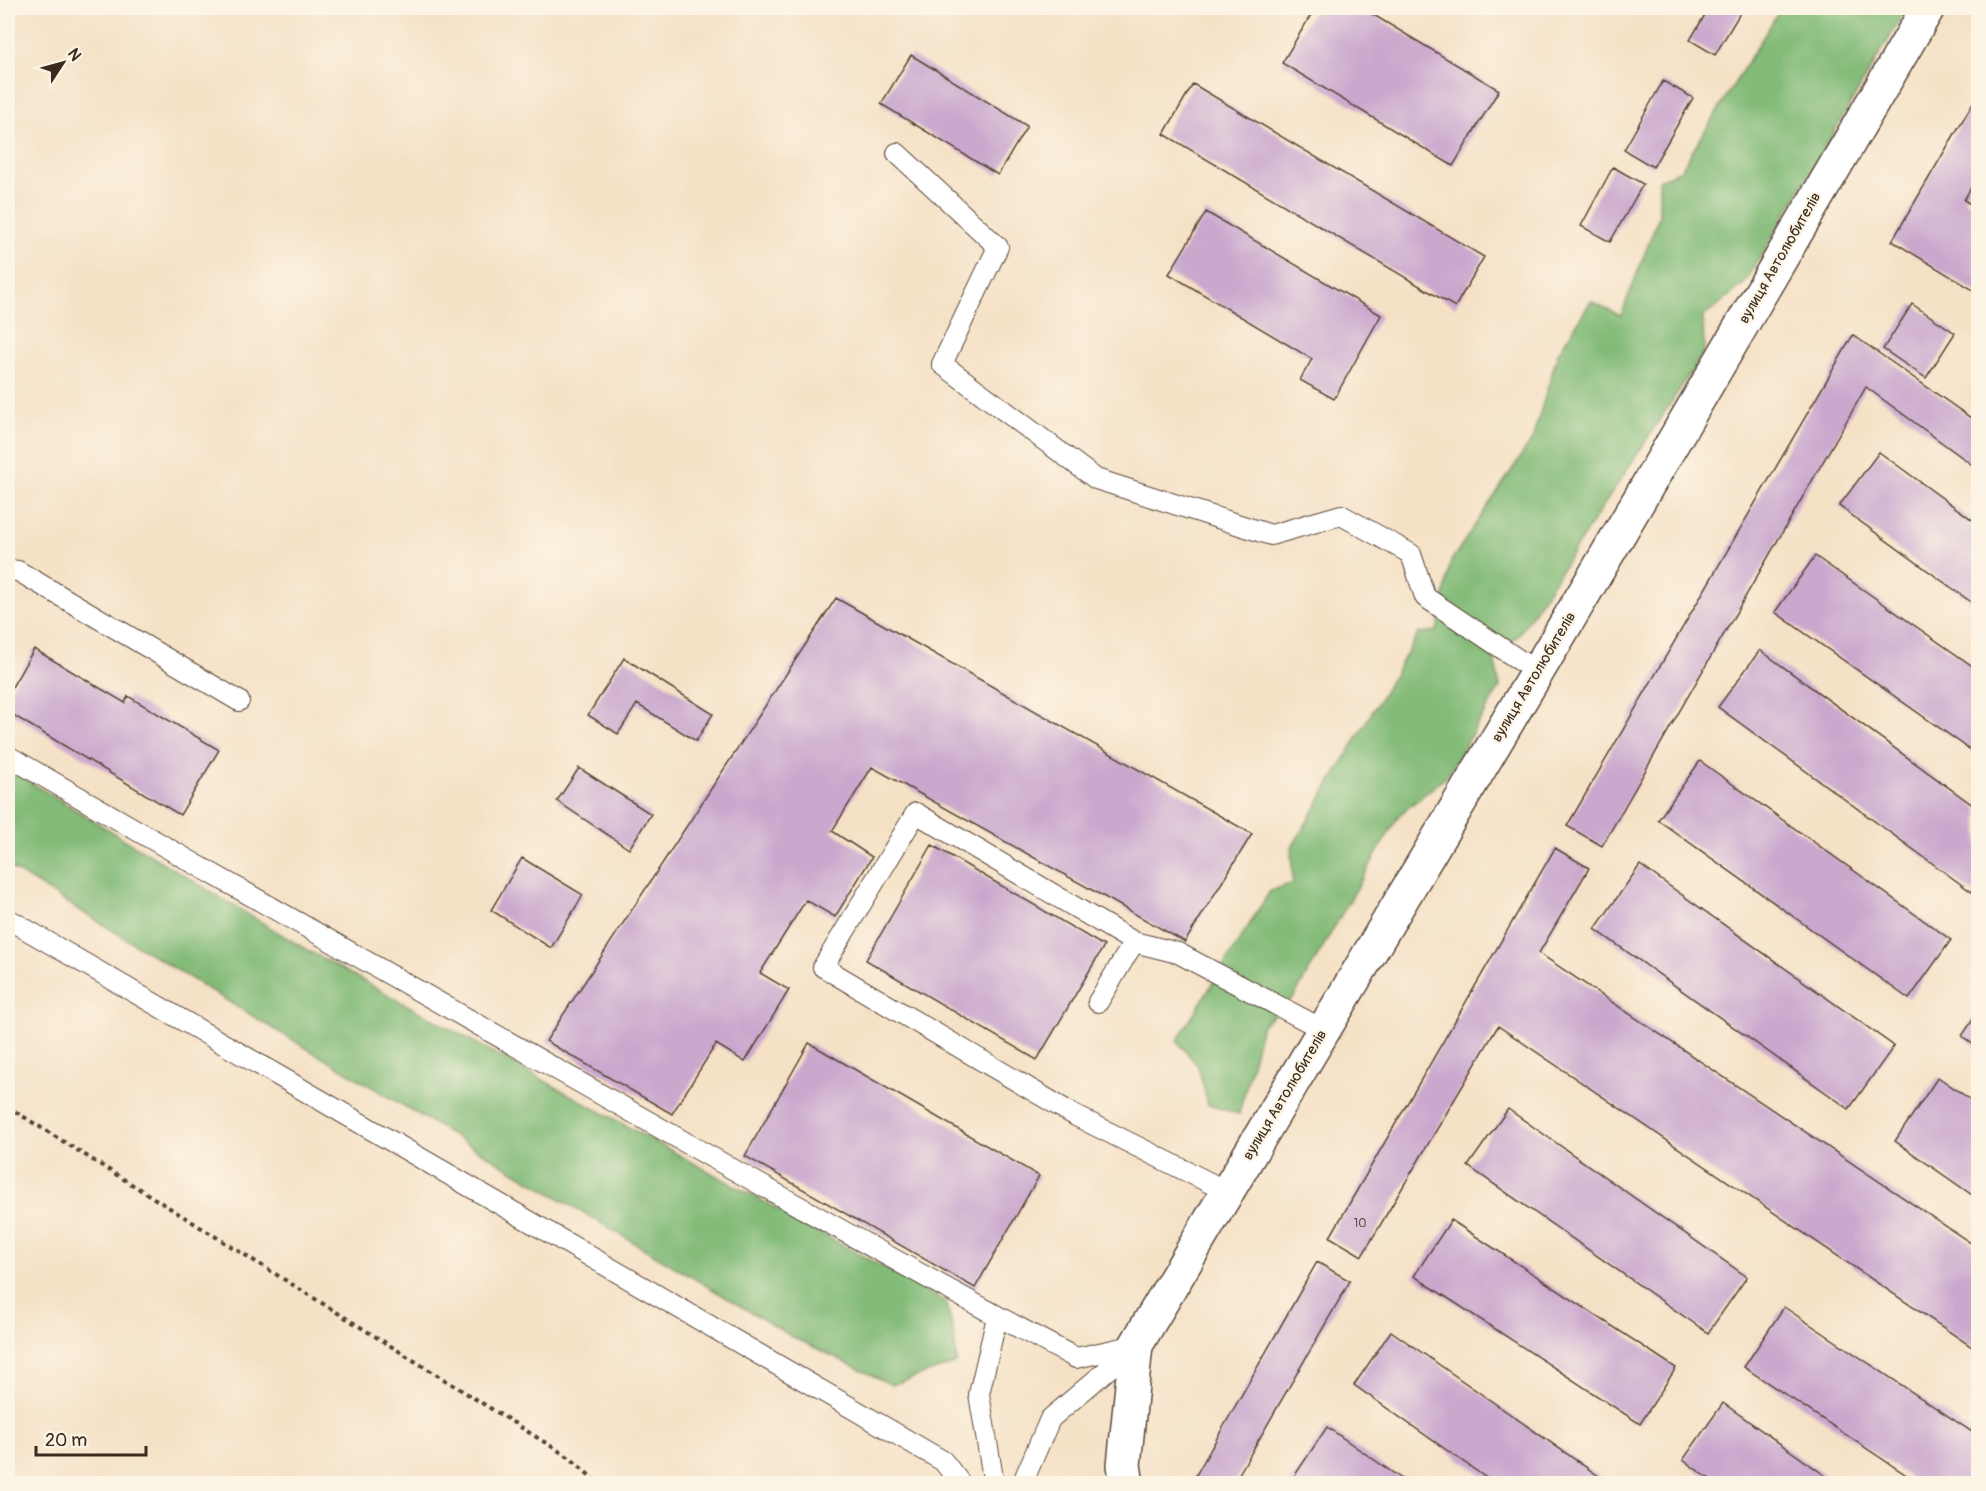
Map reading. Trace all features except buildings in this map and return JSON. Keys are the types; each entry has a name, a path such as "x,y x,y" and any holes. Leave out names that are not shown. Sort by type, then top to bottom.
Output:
{"street":[{"name":"вулиця Автолюбителів","path":"1136,1345 1537,672 1928,8"},
{"path":"1127,1484 1124,1466 1136,1345"}],"lane":[{"path":"897,153 998,247 942,364 1096,478 1271,535 1341,515 1411,554 1425,597 1537,672"},
{"path":"8,570 18,571 240,701"},
{"path":"8,756 259,901 997,1317 1076,1358 1136,1345"},
{"path":"1228,1192 1076,1116 824,967 916,813 1134,942 1178,953 1324,1030"},
{"path":"8,919 943,1461 961,1484"},
{"path":"1098,1002 1134,942"},
{"path":"994,1484 978,1394 997,1317"},
{"path":"1022,1484 1050,1419 1136,1345"}],"path":[{"path":"8,1107 570,1458 599,1484"}],"green space":[{"path":"1781,8 1907,8 1745,283 1703,317 1704,352 1518,636 1493,654 1500,687 1446,777 1399,815 1294,997 1262,1025 1239,1114 1208,1105 1198,1066 1177,1041 1270,891 1293,883 1291,849 1419,633 1437,631 1451,561 1532,440 1558,353 1591,301 1621,316 1659,216 1659,180 1681,170"},
{"path":"8,769 307,950 946,1302 953,1329 957,1363 892,1385 791,1336 234,1005 8,866"}]}
